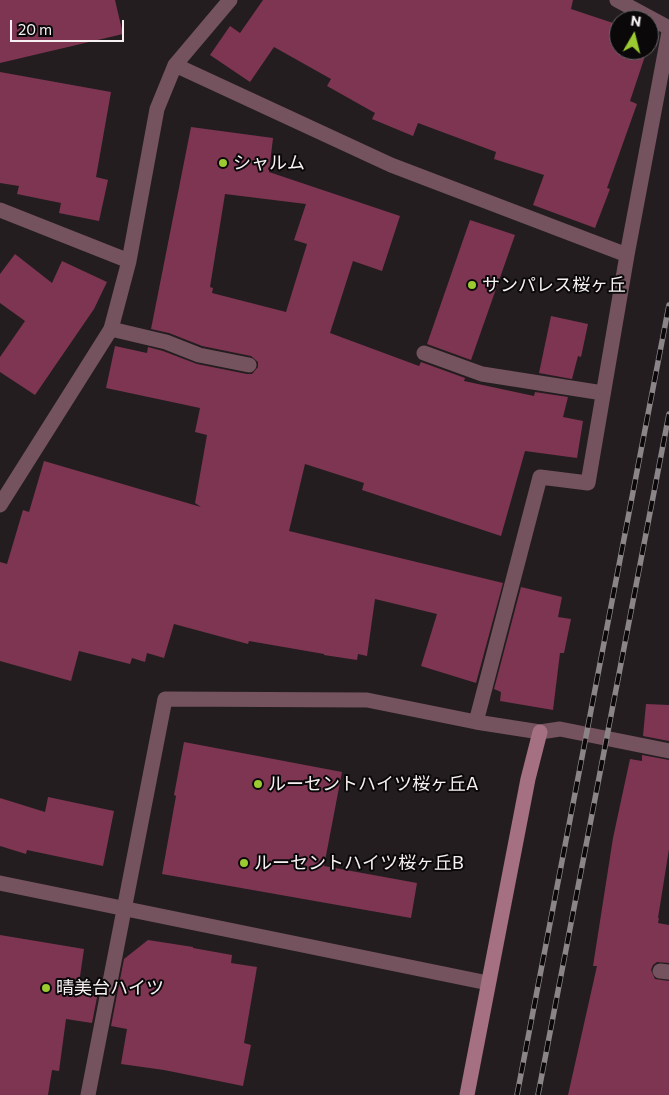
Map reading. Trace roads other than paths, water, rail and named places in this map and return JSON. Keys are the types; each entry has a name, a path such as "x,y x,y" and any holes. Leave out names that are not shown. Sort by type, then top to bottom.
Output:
{"street":[{"path":"0,505 111,329 129,261 157,109 175,65 230,0"},
{"path":"618,0 669,28"},
{"path":"476,722 540,477 588,483 627,255 669,32"},
{"path":"175,65 392,164 627,255"},
{"path":"0,210 129,261"},
{"path":"111,329 166,342 199,354 249,365"},
{"path":"424,353 482,374 603,393"},
{"path":"88,1095 165,699 367,700 476,722 540,732 560,729 669,751"},
{"path":"467,1095 528,779 540,732"},
{"path":"0,883 488,983"}],"railway":[{"path":"517,1095 669,305"},
{"path":"538,1095 669,414"}],"place":[{"name":"シャルム","path":"223,163"},
{"name":"サンパレス桜ヶ丘","path":"472,285"},
{"name":"ルーセントハイツ桜ヶ丘A","path":"258,784"},
{"name":"ルーセントハイツ桜ヶ丘B","path":"244,863"},
{"name":"晴美台ハイツ","path":"46,988"}]}
